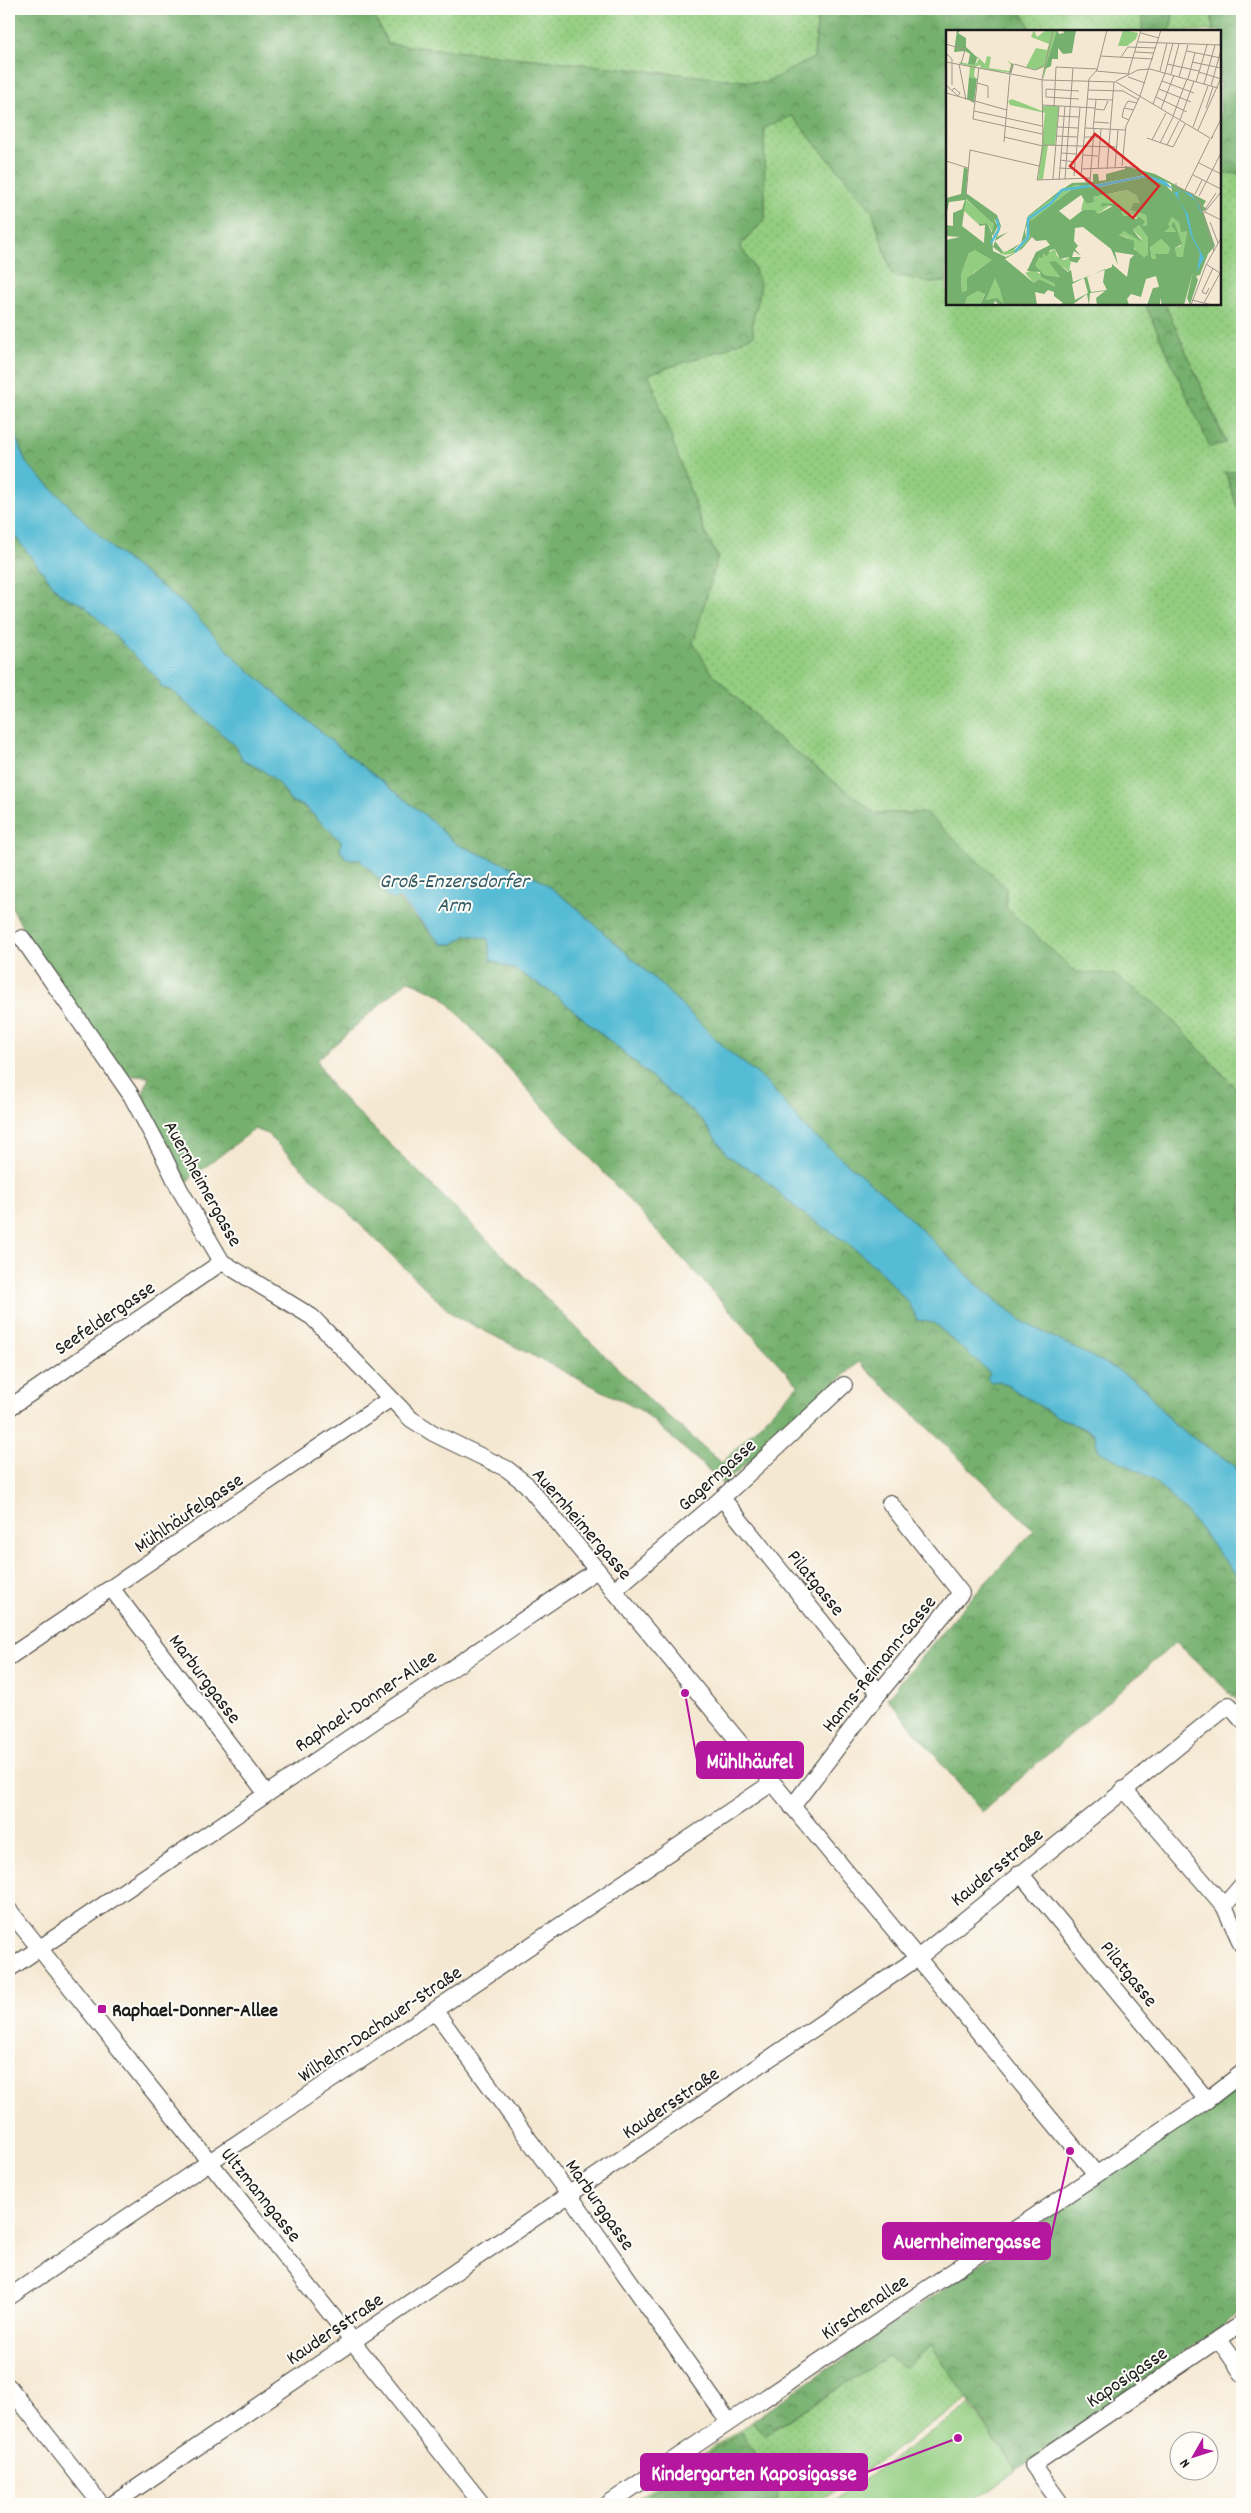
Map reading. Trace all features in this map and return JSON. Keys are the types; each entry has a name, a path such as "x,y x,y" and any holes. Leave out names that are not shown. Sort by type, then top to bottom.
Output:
{"street":[{"name":"Auernheimergasse","path":"22,938 131,1095 162,1150 180,1190 222,1262 312,1317 411,1419 426,1429 507,1469 526,1484 772,1783 919,1957 1096,2174"},
{"name":"Seefeldergasse","path":"9,1408 222,1262"},
{"name":"Gagerngasse","path":"614,1591 722,1498 844,1386"},
{"name":"Mühlhäufelgasse","path":"9,1657 390,1399"},
{"name":"Pilatgasse","path":"722,1498 879,1693"},
{"name":"Hanns-Reimann-Gasse","path":"792,1807 879,1693 961,1593 890,1503"},
{"name":"Raphael-Donner-Allee","path":"9,1968 597,1570"},
{"name":"Marburggasse","path":"112,1589 266,1793"},
{"name":"Kaudersstraße","path":"113,2504 570,2196 919,1957 1229,1705 1242,1720"},
{"name":"Wilhelm-Dachauer-Straße","path":"9,2297 772,1783"},
{"path":"1124,1789 1224,1906 1242,1944"},
{"name":"Pilatgasse","path":"1020,1873 1207,2100"},
{"path":"1224,1906 1242,1885"},
{"name":"Ultzmanngasse","path":"9,1910 482,2504"},
{"name":"Marburggasse","path":"435,2011 570,2196 729,2422"},
{"name":"Kirschenallee","path":"608,2504 1207,2100 1242,2073"},
{"name":"Kaposigasse","path":"1060,2504 1033,2465 1242,2323"},
{"path":"1219,2339 1242,2373"},
{"path":"9,2387 101,2504"}],"green space":[{"path":"9,9 371,9 388,44 764,83 814,58 818,9 1020,9 1031,30 946,30 946,281 936,283 892,275 872,210 792,116 764,128 765,219 740,246 753,266 758,277 760,289 753,322 754,335 725,349 649,374 705,533 718,557 693,643 711,672 771,733 875,813 927,813 1006,888 1006,908 1076,972 1113,974 1160,1007 1242,1095 1242,1478 1234,1465 1174,1425 1143,1387 1116,1369 1025,1323 985,1292 889,1198 807,1130 765,1080 727,1050 657,981 572,904 538,878 456,844 427,817 341,749 239,662 189,608 113,549 26,463 9,420"},
{"path":"371,9 818,9 814,58 764,83 388,44"},
{"path":"1020,9 1142,9 1142,30 1031,30"},
{"path":"1142,9 1174,9 1170,30 1142,30"},
{"path":"1174,9 1211,9 1213,30 1170,30"},
{"path":"1211,9 1242,9 1242,173 1221,174 1221,30 1213,30"},
{"path":"792,116 872,210 892,274 936,283 946,281 946,305 1145,305 1210,446 1226,442 1165,305 1221,305 1221,174 1242,173 1242,476 1239,471 1226,473 1242,521 1242,1095 1160,1007 1113,975 1076,973 1006,908 927,813 875,813 771,733 711,672 693,643 718,557 705,533 648,374 725,349 751,324 760,288 755,269 740,246 765,219 764,128"},
{"path":"1145,305 1165,305 1226,443 1210,447"},
{"path":"1239,471 1242,476 1242,521 1225,472"},
{"path":"9,535 14,535 60,594 85,606 158,679 162,688 171,690 236,746 243,761 258,767 271,776 282,787 290,801 303,806 342,841 441,944 453,944 467,935 489,939 492,960 516,970 557,996 702,1120 728,1156 758,1174 800,1211 850,1245 879,1270 910,1304 917,1320 934,1323 1000,1381 1056,1416 1094,1434 1099,1451 1150,1477 1184,1509 1242,1582 1242,1705 1176,1642 982,1812 887,1698 957,1614 1034,1530 859,1362 724,1484 642,1411 453,1315 267,1134 255,1129 183,1184 139,1104 149,1077 122,1075 26,935 9,901","holes":["408,980 442,996 798,1385 722,1463 656,1406 332,1087 317,1060"]},
{"path":"1242,2084 1242,2312 1016,2470 932,2346 904,2368 888,2357 765,2434 751,2422"},
{"path":"932,2346 969,2398 817,2504 777,2504 777,2496 742,2431 635,2504 629,2504 751,2422 766,2434 888,2357 904,2367"},
{"path":"970,2405 1017,2471 967,2504 828,2504"},
{"path":"742,2431 778,2496 777,2504 635,2504"}],"water":[{"name":"Groß-Enzersdorfer Arm","path":"9,420 26,463 113,549 189,608 239,662 341,749 427,817 456,844 538,878 572,904 657,981 727,1050 765,1080 807,1130 889,1198 985,1292 1025,1323 1116,1369 1143,1387 1174,1425 1234,1465 1242,1478 1242,1582 1184,1509 1150,1477 1099,1451 1094,1433 1056,1416 1000,1381 991,1382 987,1378 990,1373 934,1323 917,1320 910,1304 879,1270 850,1245 800,1211 758,1174 728,1156 702,1120 557,996 516,970 491,960 488,939 467,935 453,944 442,944 399,898 393,900 384,893 386,886 359,859 347,859 340,850 341,841 304,806 290,801 282,787 271,776 258,767 243,761 236,746 171,690 162,688 158,679 85,606 60,594 14,535 9,535"}],"place":[{"name":"Mühlhäufel","path":"685,1693"},
{"name":"Raphael-Donner-Allee","path":"102,2009"},
{"name":"Auernheimergasse","path":"1070,2151"},
{"name":"Kindergarten Kaposigasse","path":"958,2438"}]}
